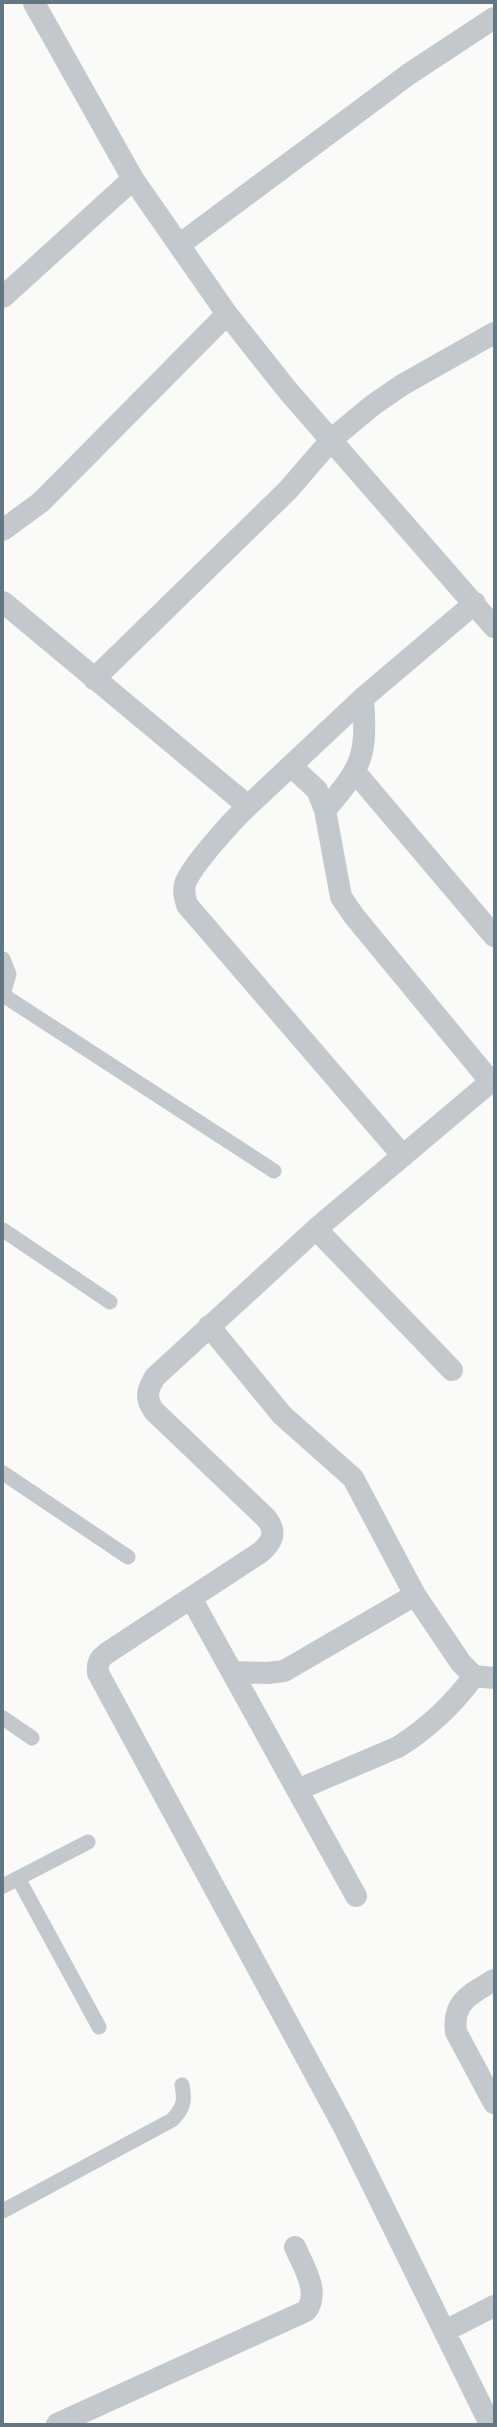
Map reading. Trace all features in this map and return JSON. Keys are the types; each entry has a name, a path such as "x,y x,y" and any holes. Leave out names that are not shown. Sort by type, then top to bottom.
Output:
{"street":[{"path":"34,3 133,179 227,314 289,392 332,439 475,603 494,627"},
{"path":"179,245 409,74 494,18"},
{"path":"3,297 133,179"},
{"path":"3,530 41,502 227,314"},
{"path":"94,679 288,490 332,439 373,405 402,385 494,333"},
{"path":"3,602 248,806"},
{"path":"403,1156 188,905 184,895 185,884 193,870 248,806 363,698 475,603"},
{"path":"325,810 355,772 363,754 365,733 363,698"},
{"path":"292,766 317,790 325,810 341,897 354,916 492,1081 316,1229 208,1326 155,1377 148,1388 147,1401 154,1411 266,1518 272,1526 274,1534 269,1544 261,1552 100,1658 98,1673 344,2127 490,2424"},
{"path":"355,772 494,936"},
{"path":"316,1229 452,1370"},
{"path":"208,1326 282,1415 353,1478 415,1595 461,1663 484,1677 413,1738 398,1747 298,1790"},
{"path":"232,1672 268,1674 284,1671 415,1595"},
{"path":"191,1598 356,1896"},
{"path":"494,1980 465,1998 454,2020 456,2032 494,2103"},
{"path":"57,2424 306,2310 312,2303 313,2292 295,2247"},
{"path":"445,2331 494,2306"}],"lane":[{"path":"3,959 10,974 3,995 274,1171"},
{"path":"3,1230 110,1302"},
{"path":"3,1473 128,1557"},
{"path":"3,1718 32,1738"},
{"path":"3,1886 88,1842"},
{"path":"18,1878 99,2027"},
{"path":"3,2211 172,2120 181,2110 185,2101 182,2085"}]}
